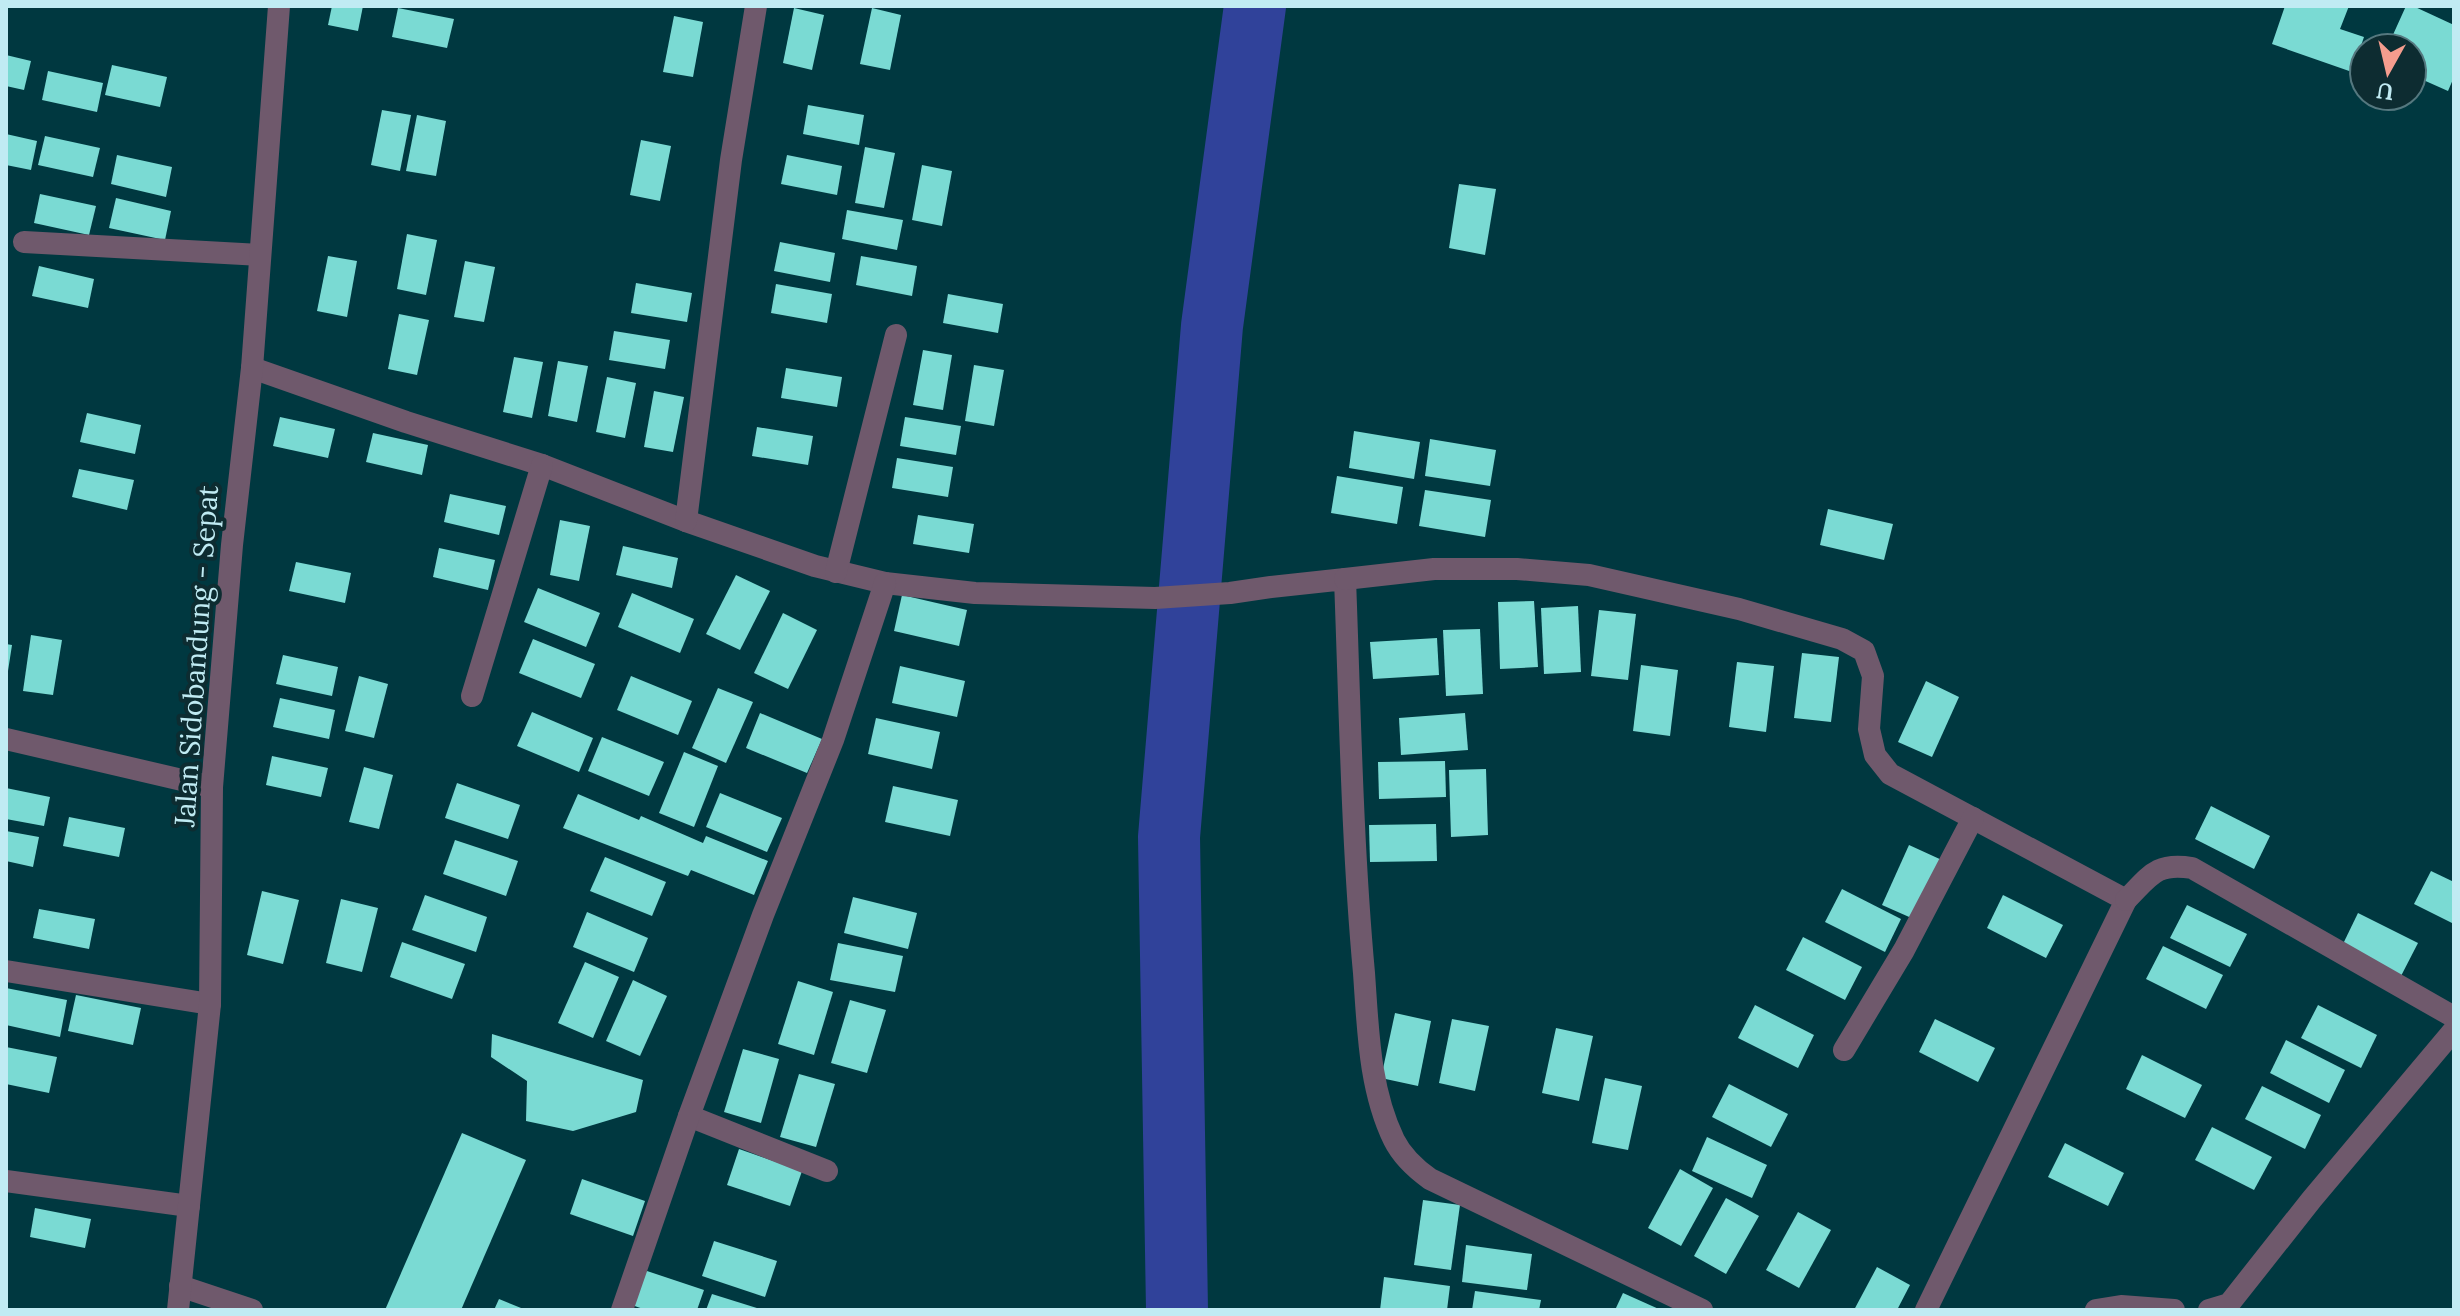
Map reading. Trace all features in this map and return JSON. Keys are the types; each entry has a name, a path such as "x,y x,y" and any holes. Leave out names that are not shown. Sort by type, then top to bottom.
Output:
{"street":[{"name":"Jalan Sidobandung - Sepat","path":"178,1310 210,1004 212,787 232,545 252,368 279,6"},
{"path":"686,521 731,160 756,6"},
{"path":"24,242 259,255"},
{"path":"836,572 896,335"},
{"path":"252,368 542,465 686,521 815,566 885,583 975,593 1155,598 1230,593 1434,569 1517,569 1589,575 1739,609 1842,639 1864,651 1873,676 1869,729 1875,755 1890,774 2126,900"},
{"path":"472,696 542,465"},
{"path":"1345,579 1357,897 1371,1059 1394,1141 1413,1166 1430,1179 1702,1310"},
{"path":"622,1310 763,915 833,740 885,583"},
{"path":"6,739 212,787"},
{"path":"1844,1050 1904,950 1973,818"},
{"path":"1926,1310 2126,900 2153,872 2173,865 2192,868 2454,1017"},
{"path":"6,971 210,1004"},
{"path":"2209,1310 2229,1304 2312,1199 2454,1030"},
{"path":"689,1116 827,1171"},
{"path":"6,1181 189,1206"},
{"path":"180,1286 252,1310"},
{"path":"2096,1310 2121,1306 2174,1310"}],"building":[{"path":"332,6 363,6 358,31 328,25"},
{"path":"2285,6 2349,6 2340,29 2349,32 2348,71 2272,44"},
{"path":"2406,6 2413,6 2454,25 2454,77 2448,91 2428,82 2428,32 2394,32"},
{"path":"398,8 454,19 447,48 392,37"},
{"path":"794,8 824,15 812,70 783,63"},
{"path":"872,8 901,15 890,70 860,64"},
{"path":"674,16 703,22 693,77 663,72"},
{"path":"6,55 31,61 24,90 6,86"},
{"path":"112,65 167,77 160,107 105,95"},
{"path":"48,71 103,83 97,112 42,100"},
{"path":"808,105 864,115 859,145 803,134"},
{"path":"382,110 411,115 400,171 371,165"},
{"path":"417,115 446,121 436,176 406,171"},
{"path":"6,134 37,141 31,170 6,165"},
{"path":"45,136 100,148 93,177 38,165"},
{"path":"641,140 671,146 660,201 630,195"},
{"path":"865,147 895,153 884,208 855,203"},
{"path":"117,155 172,167 166,197 111,184"},
{"path":"787,155 842,166 837,195 781,184"},
{"path":"922,165 952,171 942,226 912,220"},
{"path":"1459,184 1496,189 1485,255 1449,248"},
{"path":"40,194 96,206 89,235 34,223"},
{"path":"116,198 171,211 165,240 109,228"},
{"path":"847,210 903,220 897,250 842,239"},
{"path":"407,234 437,240 426,295 397,289"},
{"path":"780,242 835,253 830,282 774,271"},
{"path":"328,256 357,261 347,317 317,311"},
{"path":"861,256 917,266 912,296 856,285"},
{"path":"465,261 495,267 484,322 454,317"},
{"path":"39,266 94,279 88,308 32,296"},
{"path":"636,283 692,293 687,322 631,313"},
{"path":"776,284 832,294 827,323 771,313"},
{"path":"948,294 1003,304 998,333 943,323"},
{"path":"399,314 429,320 417,375 388,369"},
{"path":"614,331 670,340 665,369 609,360"},
{"path":"923,350 952,355 943,410 913,405"},
{"path":"514,357 543,362 532,418 503,412"},
{"path":"558,361 588,366 577,422 548,416"},
{"path":"974,365 1004,370 994,426 965,421"},
{"path":"786,368 842,377 837,407 781,398"},
{"path":"607,377 636,383 625,438 596,432"},
{"path":"654,391 684,397 673,452 644,447"},
{"path":"87,413 141,425 135,454 80,442"},
{"path":"280,417 335,429 328,458 273,446"},
{"path":"905,417 961,426 956,455 900,446"},
{"path":"757,427 813,436 808,465 752,456"},
{"path":"1354,431 1420,442 1414,479 1349,468"},
{"path":"373,433 428,445 422,475 366,462"},
{"path":"1430,439 1496,450 1490,486 1425,476"},
{"path":"897,458 953,467 948,497 892,488"},
{"path":"79,469 134,480 127,510 72,497"},
{"path":"1337,476 1403,487 1397,524 1331,513"},
{"path":"1425,490 1491,500 1485,537 1419,526"},
{"path":"450,494 506,506 499,535 444,522"},
{"path":"1828,509 1893,524 1884,560 1820,545"},
{"path":"918,515 974,524 969,553 913,544"},
{"path":"560,520 590,526 579,581 550,575"},
{"path":"623,546 678,558 672,588 616,575"},
{"path":"439,548 495,560 488,590 433,577"},
{"path":"296,562 351,573 345,603 289,591"},
{"path":"736,575 770,591 740,650 706,634"},
{"path":"538,588 600,613 586,647 524,622"},
{"path":"632,593 694,619 680,653 618,627"},
{"path":"902,595 967,610 959,646 894,631"},
{"path":"1534,601 1538,667 1500,669 1498,602"},
{"path":"1578,606 1581,672 1544,674 1541,608"},
{"path":"1599,610 1636,614 1628,680 1591,676"},
{"path":"783,613 817,630 788,689 754,673"},
{"path":"1480,629 1483,694 1446,696 1443,630"},
{"path":"31,635 62,640 53,695 23,691"},
{"path":"1437,638 1439,675 1373,679 1370,642"},
{"path":"533,639 595,664 581,698 519,673"},
{"path":"6,644 12,645 8,671 6,671"},
{"path":"1802,653 1839,657 1831,722 1794,718"},
{"path":"283,655 338,667 332,696 276,684"},
{"path":"1737,662 1774,666 1766,732 1729,727"},
{"path":"1641,665 1678,670 1670,736 1633,731"},
{"path":"900,666 965,681 957,717 892,703"},
{"path":"359,676 388,684 374,738 345,731"},
{"path":"631,676 692,701 678,735 617,710"},
{"path":"1926,681 1959,697 1932,757 1898,742"},
{"path":"718,688 753,702 726,763 692,748"},
{"path":"280,698 335,710 329,739 273,727"},
{"path":"532,712 593,738 579,772 517,746"},
{"path":"760,713 822,739 807,773 746,748"},
{"path":"1465,713 1468,750 1401,755 1399,718"},
{"path":"876,718 940,732 932,769 868,754"},
{"path":"602,737 664,762 649,796 588,771"},
{"path":"684,752 718,766 694,827 659,813"},
{"path":"272,756 328,768 321,797 266,785"},
{"path":"1445,761 1446,797 1379,799 1378,762"},
{"path":"364,767 393,775 379,829 349,822"},
{"path":"1486,769 1488,835 1451,837 1449,770"},
{"path":"457,783 520,805 508,839 445,818"},
{"path":"893,786 958,800 950,836 885,822"},
{"path":"6,788 50,797 44,826 6,819"},
{"path":"720,793 782,818 767,852 706,827"},
{"path":"578,794 639,820 641,816 703,843 706,836 768,861 754,895 691,870 688,876 563,828"},
{"path":"2211,806 2270,836 2254,869 2195,839"},
{"path":"69,817 125,828 119,857 63,846"},
{"path":"1436,824 1437,861 1370,862 1369,825"},
{"path":"6,831 39,837 33,867 6,861"},
{"path":"455,840 518,861 506,896 443,874"},
{"path":"1909,845 1944,861 1916,920 1882,905"},
{"path":"605,857 666,882 652,916 590,891"},
{"path":"2431,871 2454,882 2454,924 2414,904"},
{"path":"1842,889 1901,919 1885,952 1825,922"},
{"path":"262,891 299,900 283,964 247,955"},
{"path":"425,895 487,917 476,952 412,930"},
{"path":"2003,895 2063,925 2046,958 1987,928"},
{"path":"853,897 917,913 908,949 844,933"},
{"path":"341,899 378,908 362,972 326,963"},
{"path":"2187,905 2247,934 2230,967 2170,938"},
{"path":"39,909 95,919 89,949 33,938"},
{"path":"587,912 648,938 634,972 573,947"},
{"path":"2358,913 2418,943 2401,976 2342,946"},
{"path":"1803,937 1862,967 1845,1000 1786,970"},
{"path":"402,942 465,964 452,999 390,977"},
{"path":"838,943 903,956 895,992 830,980"},
{"path":"2163,946 2223,975 2206,1009 2146,979"},
{"path":"585,962 619,977 593,1038 558,1023"},
{"path":"633,980 667,996 640,1056 606,1041"},
{"path":"798,981 833,992 814,1055 778,1044"},
{"path":"6,988 67,1000 60,1037 6,1025"},
{"path":"76,995 141,1008 133,1045 68,1031"},
{"path":"850,1000 886,1010 867,1073 831,1063"},
{"path":"1755,1005 1814,1035 1798,1068 1738,1038"},
{"path":"2318,1005 2377,1035 2361,1068 2301,1038"},
{"path":"1395,1013 1431,1021 1418,1086 1381,1078"},
{"path":"1452,1019 1489,1026 1475,1091 1439,1083"},
{"path":"1935,1019 1995,1048 1978,1082 1919,1052"},
{"path":"1556,1028 1593,1036 1579,1101 1542,1093"},
{"path":"492,1034 643,1080 636,1112 573,1131 526,1121 527,1081 491,1057"},
{"path":"2286,1040 2345,1070 2329,1103 2270,1073"},
{"path":"6,1047 57,1057 49,1093 6,1084"},
{"path":"743,1049 779,1059 761,1123 724,1112"},
{"path":"2142,1055 2202,1085 2185,1118 2126,1089"},
{"path":"799,1074 835,1084 816,1147 780,1137"},
{"path":"1605,1078 1642,1086 1628,1150 1592,1143"},
{"path":"1729,1084 1788,1114 1771,1147 1712,1117"},
{"path":"2262,1086 2321,1115 2305,1149 2245,1119"},
{"path":"2212,1127 2272,1157 2254,1190 2195,1160"},
{"path":"462,1133 526,1160 461,1310 385,1310"},
{"path":"1707,1137 1767,1165 1752,1198 1692,1171"},
{"path":"2065,1143 2124,1173 2108,1206 2048,1177"},
{"path":"739,1149 802,1171 790,1206 727,1185"},
{"path":"1680,1169 1713,1188 1681,1246 1648,1228"},
{"path":"582,1179 645,1201 633,1236 570,1214"},
{"path":"1726,1198 1759,1216 1726,1274 1694,1256"},
{"path":"1423,1200 1460,1205 1451,1270 1414,1265"},
{"path":"35,1208 91,1219 85,1248 30,1237"},
{"path":"1798,1212 1831,1230 1799,1288 1766,1270"},
{"path":"714,1241 777,1261 765,1297 702,1276"},
{"path":"1466,1245 1532,1254 1527,1290 1462,1282"},
{"path":"1877,1267 1910,1285 1897,1310 1854,1310"},
{"path":"641,1269 704,1290 697,1310 646,1310 629,1304"},
{"path":"1384,1277 1450,1286 1447,1310 1380,1310"},
{"path":"1475,1291 1541,1300 1539,1310 1472,1310"},
{"path":"1623,1293 1661,1310 1615,1310"},
{"path":"712,1294 760,1309 760,1310 706,1310"},
{"path":"499,1299 526,1310 494,1310"}],"waterway":[{"path":"1177,1310 1169,837 1212,326 1255,6"}]}
